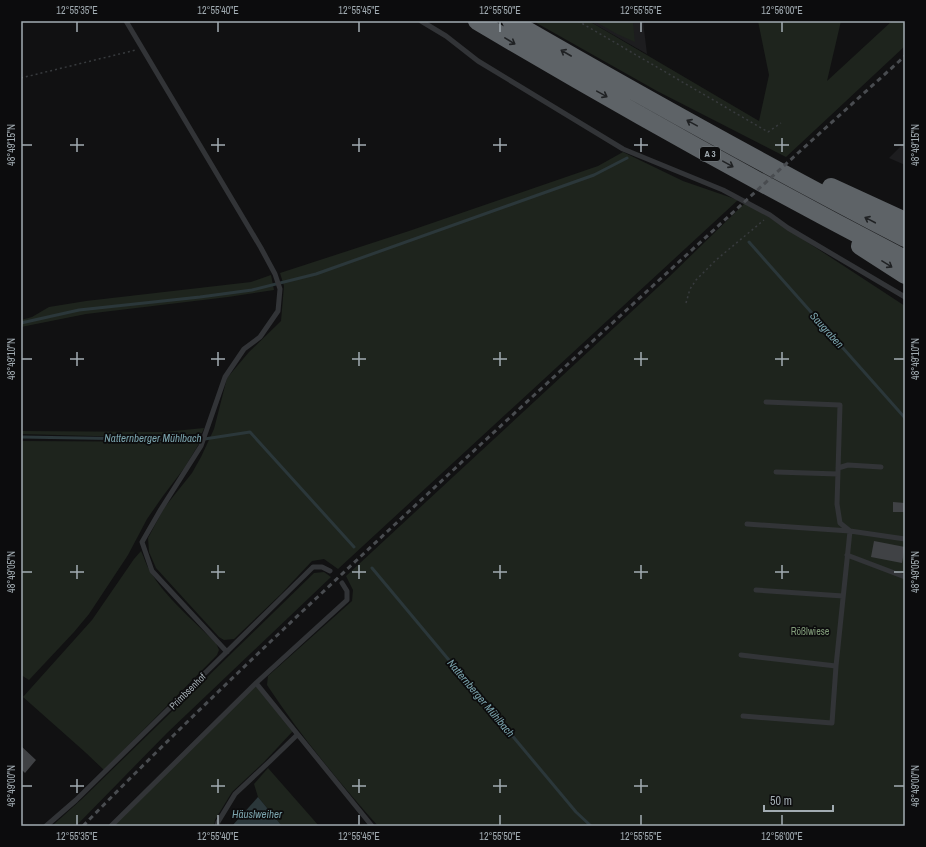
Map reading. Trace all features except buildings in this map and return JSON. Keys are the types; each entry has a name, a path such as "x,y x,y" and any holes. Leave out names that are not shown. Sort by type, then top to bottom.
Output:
{"highway":[{"name":"A 3","path":"477,21 568,75 905,259"},
{"name":"A 3","path":"511,21 825,197 905,238"},
{"name":"A 3","path":"726,142 745,145 905,221"},
{"path":"852,231 860,247 905,275"}],"lane":[{"path":"126,21 253,234 274,274 280,289 278,312 260,337 244,349 225,377 201,446 161,508 142,542 152,571 227,652"},
{"path":"421,21 446,36 478,61 623,149 723,190 770,215 788,228 905,297"},
{"path":"766,402 840,405 837,504 840,524 850,530"},
{"path":"838,468 848,465 881,467"},
{"path":"776,472 838,474"},
{"path":"747,524 850,530 905,539"},
{"path":"744,716 832,722 836,666 850,530"},
{"path":"847,555 905,577"},
{"name":"Primbsenhof","path":"46,826 76,800 313,567 322,567 330,571"},
{"path":"111,826 256,683 347,600 347,591 342,583"},
{"path":"756,590 843,596"},
{"path":"741,655 836,666"},
{"path":"256,683 372,826"},
{"path":"217,826 235,794 297,734"}],"path":[{"path":"578,21 768,132 781,123"},
{"path":"21,78 141,48"},
{"path":"686,303 690,289 696,280 716,260 770,215"}],"shaded area":[{"path":"589,21 643,21 647,54"},
{"path":"905,142 905,165 889,158"}],"green space":[{"path":"533,21 589,21 759,121 769,75 758,21 841,21 827,81 892,21 905,21 905,46 786,157 657,91"},
{"path":"594,21 623,21 633,23 635,42 617,34"},
{"path":"623,152 683,181 738,200 338,569 324,559 312,561 281,594 234,639 224,640 219,637 156,568 149,552 148,538 164,508 192,473 201,457 214,429 227,378 249,352 281,321 284,286 280,273 409,231 598,166"},
{"name":"Rößlwiese","path":"746,202 905,306 905,826 378,826 306,740 267,685 268,676 352,601 353,590 346,576 670,276"},
{"path":"271,275 274,290 86,314 21,327 21,320 32,317 49,307 86,301 251,282"},
{"path":"204,428 202,433 166,438 21,434 21,431 164,432"},
{"path":"21,441 200,442 185,467 147,519 128,555 89,614 29,680 21,675"},
{"path":"141,551 156,581 180,608 216,643 219,650 217,655 104,770 23,697 92,620"},
{"path":"324,572 331,577 167,733 76,826 52,826 82,799 314,573"},
{"path":"256,683 293,731 264,762 232,792 215,820 214,826 111,826"},
{"path":"268,768 319,826 282,826 258,797 254,784"}],"water":[{"name":"Häuslweiher","path":"258,797 282,826 232,826"}],"waterway":[{"path":"21,323 79,310 252,290 316,274 594,175 627,158"},
{"name":"Saugraben","path":"749,242 905,418"},
{"name":"Natternberger Mühlbach","path":"21,437 198,440 250,432 354,547"},
{"name":"Natternberger Mühlbach","path":"372,568 576,812 591,826"}],"railway":[{"path":"83,826 229,681 479,446 905,56"}]}
